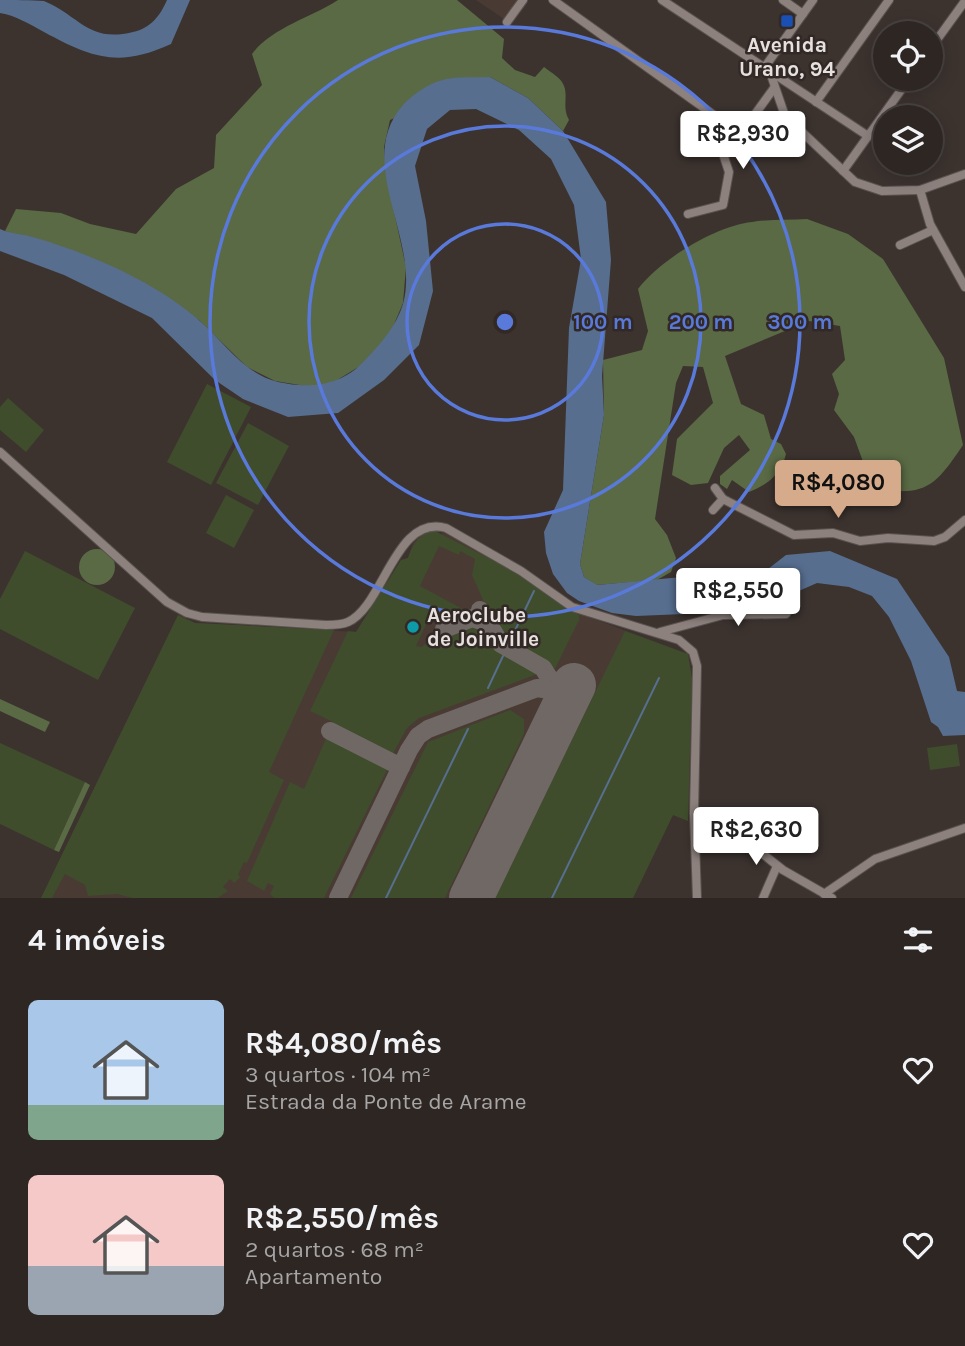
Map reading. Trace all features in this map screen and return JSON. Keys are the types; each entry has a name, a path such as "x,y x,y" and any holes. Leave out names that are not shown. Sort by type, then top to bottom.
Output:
{"street":[{"path":"508,22 523,0"},
{"path":"552,0 740,133"},
{"path":"662,0 868,136"},
{"path":"783,0 803,14"},
{"path":"767,70 813,0"},
{"path":"816,102 890,0"},
{"path":"943,31 965,1"},
{"path":"767,70 785,116 855,182 872,189 920,190 965,174"},
{"path":"688,214 723,205 729,172 724,157 774,88"},
{"path":"843,171 900,91"},
{"path":"920,190 933,230 965,287"},
{"path":"900,245 933,230"},
{"path":"0,452 178,610 194,615 326,625 351,620 361,610 409,539 435,526 446,528 504,561 572,607 604,620 660,632 687,645 696,658 694,813 697,898"},
{"path":"715,488 723,499 794,535 832,533 860,541 888,538 934,541 945,537 965,520"},
{"path":"713,510 723,499"},
{"path":"660,632 723,615 750,612 786,614 794,602"},
{"path":"694,813 739,835 777,866 828,896 875,859 965,828"},
{"path":"763,898 777,866"}],"shaded area":[{"path":"476,0 518,0 504,19"},
{"path":"445,533 510,569 565,608 688,654 692,679 688,821 673,815 633,898 41,898 178,615 195,623 356,632 401,560 408,558 413,543 418,538"}],"green space":[{"path":"338,0 457,0 504,39 502,58 515,70 535,77 544,67 560,80 565,91 569,120 563,131 528,98 490,77 390,120 384,147 386,175 406,267 403,303 390,334 360,366 334,382 312,387 275,381 247,367 199,320 5,231 16,209 61,213 90,224 136,234 176,189 214,168 216,135 262,85 252,54 280,30"},
{"path":"807,219 848,234 883,259 944,358 963,445 944,471 927,486 905,491 873,489 854,437 834,410 839,394 832,374 845,360 840,326 809,321 725,356 741,404 764,415 771,439 781,444 786,454 777,473 763,486 749,492 732,480 727,489 720,484 720,476 750,450 739,435 724,448 708,483 691,485 672,475 677,439 713,403 703,367 683,366 676,383 655,519 667,535 676,558 671,572 657,580 596,585 584,577 580,564 604,415 603,360 642,350 648,331 638,289 674,256 705,237 737,225 759,221"},
{"path":"207,384 251,407 211,485 167,462"},
{"path":"8,398 44,430 26,452 0,430 0,407"},
{"path":"248,423 289,446 258,505 216,483"},
{"path":"226,495 254,510 234,548 206,533"},
{"path":"435,531 510,569 579,615 579,620 555,669 499,636 472,575 475,559 460,551 459,555 439,546 420,586 472,614 444,627 429,618 416,646 421,647 445,632 476,622 485,628 501,650 540,673 419,718 407,728 391,757 331,728 333,722 310,711 348,631 356,632 401,560 408,558 417,540"},
{"path":"97,549 110,554 115,567 110,580 97,585 84,580 79,567 84,554"},
{"path":"25,551 135,608 98,680 0,629 0,599"},
{"path":"178,615 195,623 334,630 269,772 284,780 247,863 244,862 238,875 241,877 234,883 230,879 223,887 228,891 218,898 132,898 117,894 88,896 85,885 65,874 52,898 41,898"},
{"path":"625,631 688,654 692,679 688,821 673,815 633,898 495,898"},
{"path":"0,699 50,722 45,732 0,711"},
{"path":"510,710 524,719 524,734 445,898 351,898 428,742"},
{"path":"328,734 386,764 388,768 324,898 274,898 270,894 274,886 268,883 264,891 247,881 290,782 304,789"},
{"path":"0,743 85,782 54,850 0,824"},
{"path":"957,744 960,766 930,770 927,748"},
{"path":"85,782 90,785 59,852 54,850"}],"water":[{"path":"0,0 44,1 95,31 118,34 133,32 150,24 167,0 190,0 171,44 136,56 121,58 92,54 12,16 0,13"},
{"path":"490,77 528,98 563,131 606,202 611,260 602,376 604,415 580,564 584,577 597,585 768,569 786,555 830,551 897,579 949,657 957,691 965,692 965,735 943,736 931,722 911,661 889,617 872,596 849,587 817,583 785,597 749,605 684,614 636,616 612,613 579,601 567,593 553,574 546,553 544,532 563,490 569,328 581,259 574,205 551,159 519,130 476,109 450,110 427,129 415,166 426,221 433,291 419,345 384,380 338,413 288,417 243,399 215,380 152,318 64,275 0,251 0,229 79,252 164,294 200,321 245,365 266,378 302,385 336,380 356,369 377,347 392,327 403,304 406,279 404,254 391,202 384,151 389,127 407,101 432,84 454,78"}],"waterway":[{"path":"510,641 534,591"},
{"path":"488,688 503,656"},
{"path":"552,898 659,678"},
{"path":"386,898 468,729"}],"taxiway":[{"path":"480,610 501,644 543,668 561,697"},
{"path":"444,629 472,618 487,623"},
{"path":"338,898 418,736 428,729 537,688 556,691 562,704 560,712"},
{"path":"330,731 401,767"}],"runway":[{"path":"471,898 574,685"}],"place":[{"name":"Avenida Urano, 94","path":"787,21"},
{"name":"Aeroclube de Joinville","path":"413,627"}]}
